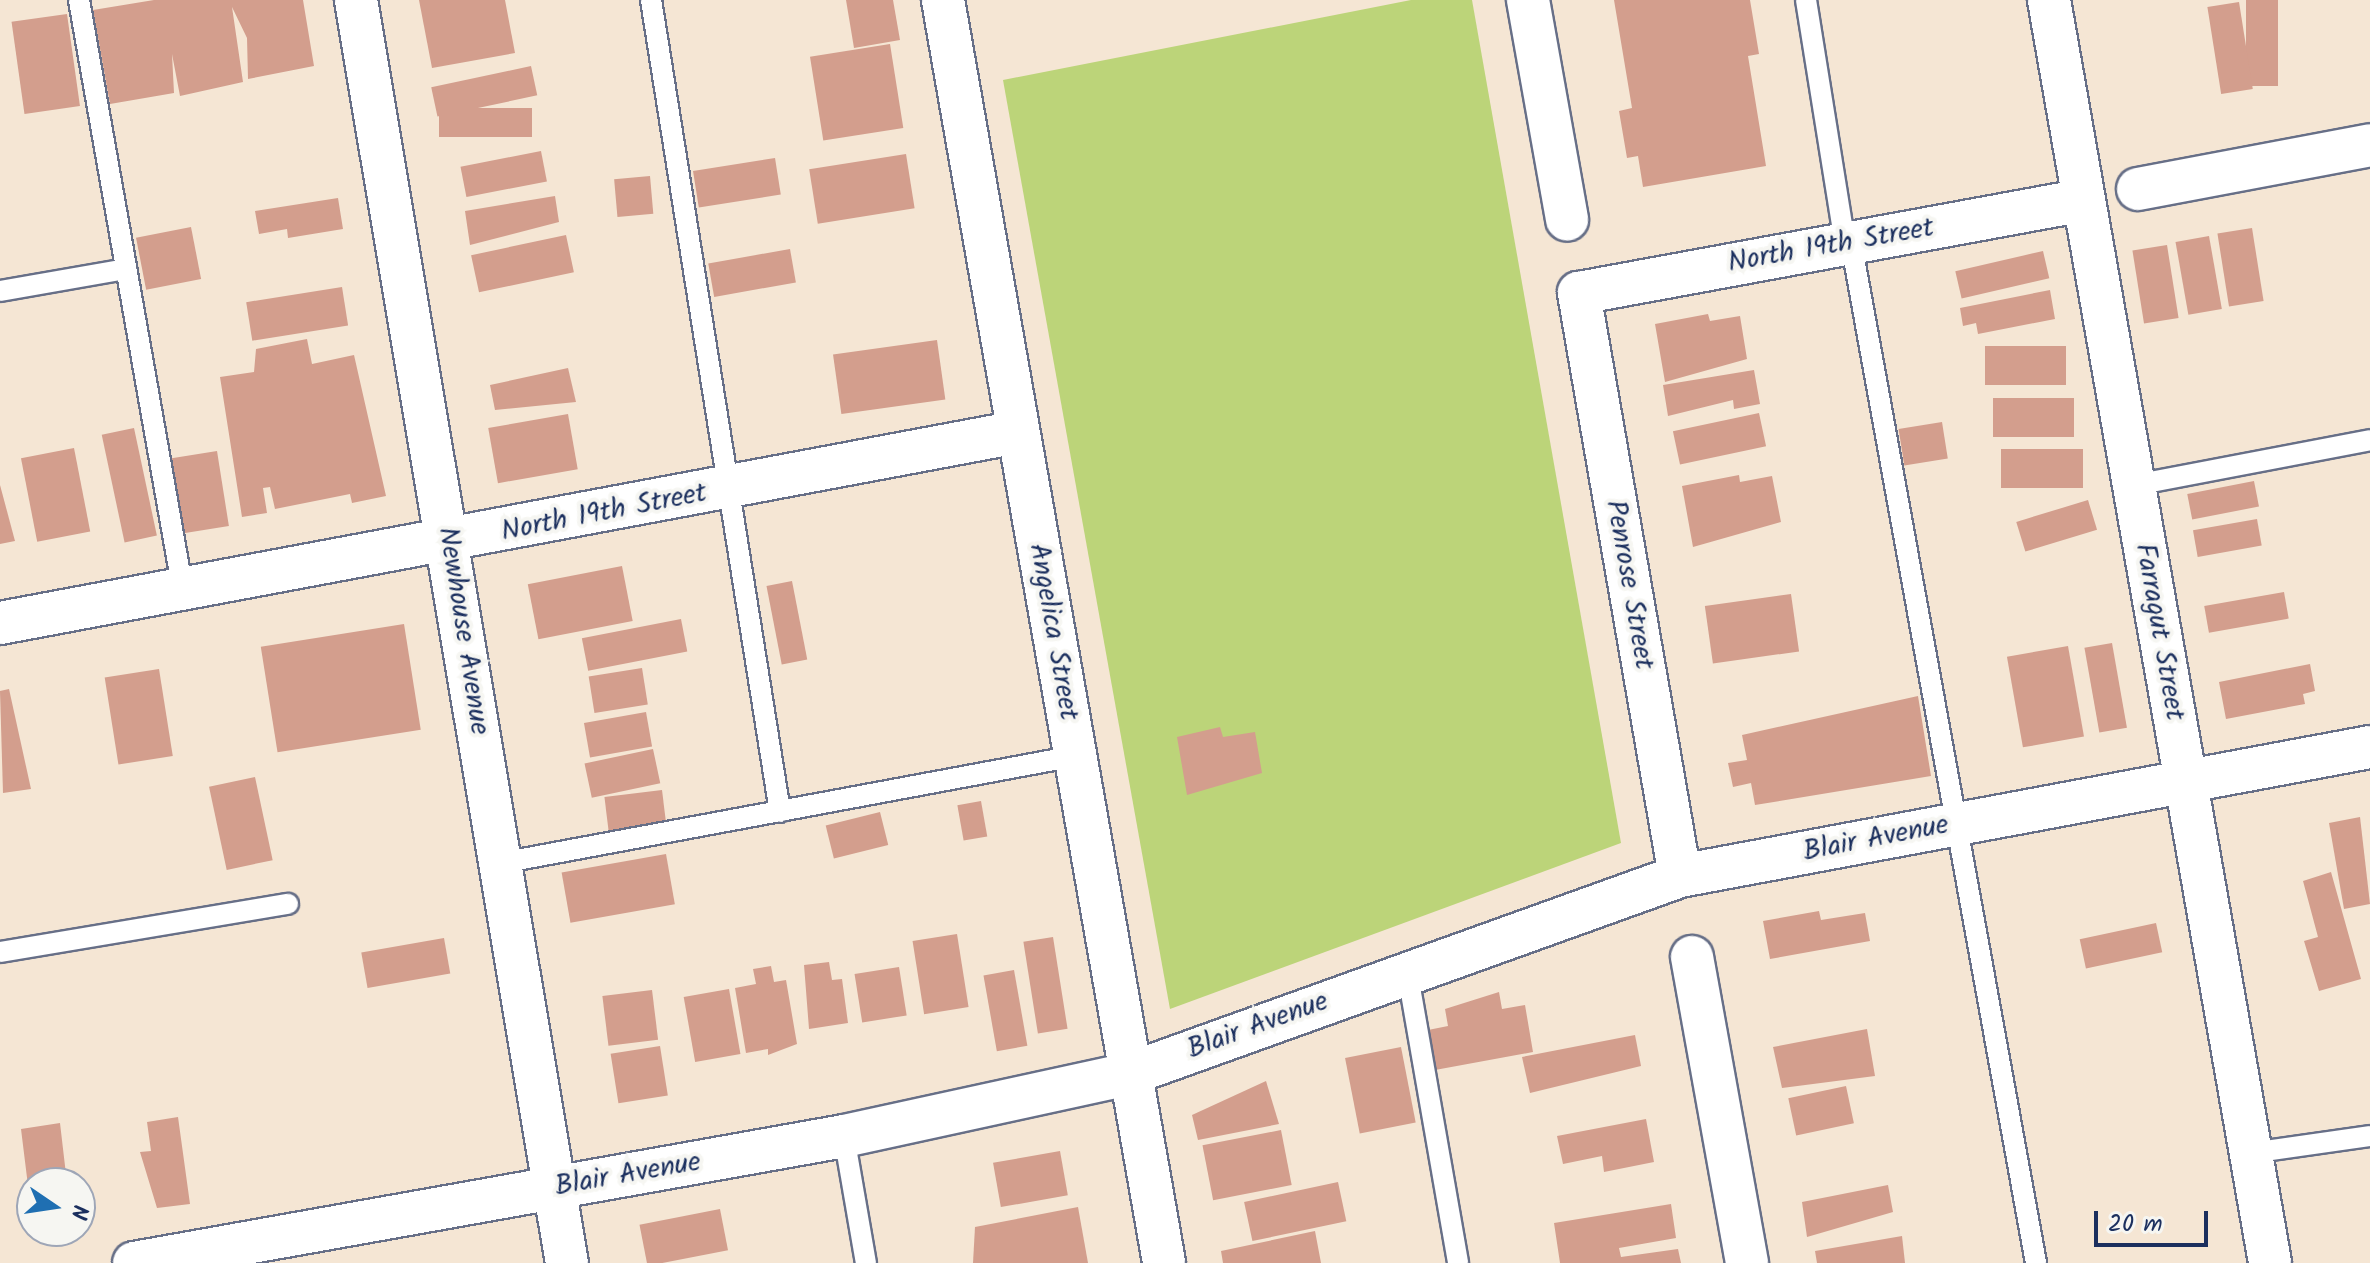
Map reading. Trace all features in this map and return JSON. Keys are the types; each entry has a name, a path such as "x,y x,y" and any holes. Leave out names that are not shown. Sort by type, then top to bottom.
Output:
{"street":[{"name":"Newhouse Avenue","path":"356,0 567,1263"},
{"name":"Angelica Street","path":"943,0 1164,1263"},
{"path":"1528,0 1567,220"},
{"name":"Farragut Street","path":"2049,0 2270,1263"},
{"path":"2138,189 2370,145"},
{"name":"North 19th Street","path":"1579,293 2084,200"},
{"name":"Penrose Street","path":"1579,293 1680,876"},
{"name":"North 19th Street","path":"0,623 449,543 1018,432"},
{"name":"Blair Avenue","path":"134,1263 247,1253 554,1189 844,1136 1132,1073 1407,970 1680,876 2370,747"},
{"path":"1692,957 1747,1263"}],"lane":[{"path":"79,0 183,591"},
{"path":"651,0 780,812"},
{"path":"1806,0 1952,825 2036,1263"},
{"path":"0,291 126,269"},
{"path":"2135,485 2370,440"},
{"path":"501,863 1075,756"},
{"path":"0,952 288,904"},
{"path":"1407,970 1458,1263"},
{"path":"844,1136 866,1263"},
{"path":"2251,1153 2370,1136"}],"green space":[{"path":"1411,0 1472,0 1621,843 1170,1009 1003,80"}],"building":[{"path":"154,0 303,0 314,66 248,79 247,38 232,7 243,82 180,96 172,54 174,93 110,104 93,10"},
{"path":"419,0 505,0 515,53 432,68"},
{"path":"846,0 893,0 900,40 854,48"},
{"path":"1614,0 1750,0 1759,54 1748,56 1766,166 1643,187 1638,156 1627,158 1619,111 1632,108"},
{"path":"2246,0 2278,0 2278,86 2246,86"},
{"path":"2239,2 2253,89 2221,94 2207,7"},
{"path":"67,14 80,106 24,114 12,22"},
{"path":"890,44 903,128 823,141 810,57"},
{"path":"531,66 537,95 437,117 431,87"},
{"path":"439,108 532,108 532,137 439,137"},
{"path":"541,151 547,181 466,197 461,167"},
{"path":"906,154 915,208 818,224 809,169"},
{"path":"775,158 781,195 699,208 693,171"},
{"path":"650,176 653,214 617,217 614,179"},
{"path":"555,196 559,222 470,245 465,211"},
{"path":"338,198 343,229 288,238 287,229 259,234 255,211"},
{"path":"191,227 201,279 146,290 136,238"},
{"path":"2252,228 2264,301 2229,307 2217,233"},
{"path":"566,235 574,272 479,292 471,255"},
{"path":"2209,236 2222,309 2188,315 2176,242"},
{"path":"2167,245 2179,318 2144,324 2132,250"},
{"path":"790,249 796,282 714,297 708,263"},
{"path":"2043,251 2049,278 1962,299 1955,271"},
{"path":"342,287 348,326 252,341 246,302"},
{"path":"2050,290 2055,319 1978,334 1976,323 1963,326 1960,308"},
{"path":"1708,314 1710,321 1740,316 1747,359 1665,382 1655,324"},
{"path":"307,339 312,364 354,355 386,496 352,503 350,494 275,509 270,487 263,488 267,513 242,517 220,377 254,372 256,349"},
{"path":"937,340 945,399 841,414 833,355"},
{"path":"1985,346 2066,346 2066,385 1985,385"},
{"path":"568,368 576,402 495,410 490,385"},
{"path":"1754,370 1760,404 1734,409 1733,400 1668,416 1663,385"},
{"path":"1993,398 2074,398 2074,437 1993,437"},
{"path":"1759,413 1766,446 1680,465 1673,431"},
{"path":"568,414 578,469 498,483 488,428"},
{"path":"1942,422 1948,459 1904,465 1899,429"},
{"path":"134,428 157,536 125,542 102,435"},
{"path":"74,448 90,531 37,542 21,458"},
{"path":"2001,449 2083,449 2083,488 2001,488"},
{"path":"217,451 229,526 180,534 169,459"},
{"path":"1739,475 1740,482 1772,476 1781,522 1693,547 1682,486"},
{"path":"2254,481 2259,507 2192,519 2187,494"},
{"path":"0,485 15,541 0,544"},
{"path":"2088,500 2097,530 2025,552 2016,522"},
{"path":"2257,519 2262,546 2198,557 2193,530"},
{"path":"622,566 633,621 538,639 528,584"},
{"path":"792,581 807,660 782,664 766,586"},
{"path":"2284,592 2289,619 2209,633 2204,606"},
{"path":"1791,594 1799,651 1713,664 1705,606"},
{"path":"681,619 687,651 588,671 582,638"},
{"path":"404,624 421,730 278,752 261,647"},
{"path":"2112,643 2127,728 2099,733 2084,648"},
{"path":"2068,646 2084,737 2023,747 2007,657"},
{"path":"2310,664 2315,691 2303,694 2305,704 2226,719 2219,682"},
{"path":"642,668 648,705 594,713 589,676"},
{"path":"159,669 173,756 118,765 105,678"},
{"path":"9,689 31,789 3,793 0,691"},
{"path":"1918,696 1931,776 1755,805 1751,783 1733,787 1728,763 1747,760 1742,735"},
{"path":"646,712 652,746 590,757 584,723"},
{"path":"1220,727 1223,737 1255,732 1262,773 1187,795 1177,737"},
{"path":"653,749 660,783 592,798 585,764"},
{"path":"255,777 273,860 227,870 209,787"},
{"path":"662,790 666,825 609,832 604,797"},
{"path":"981,801 987,836 964,841 957,805"},
{"path":"880,812 888,845 834,859 826,826"},
{"path":"2360,817 2370,904 2344,909 2329,823"},
{"path":"666,854 675,904 570,923 562,872"},
{"path":"2331,872 2361,979 2319,991 2304,941 2318,937 2303,881"},
{"path":"1819,911 1821,920 1865,913 1870,941 1770,959 1763,921"},
{"path":"2156,923 2162,952 2086,969 2080,939"},
{"path":"957,934 969,1007 924,1014 913,941"},
{"path":"1053,937 1068,1029 1038,1034 1023,942"},
{"path":"444,938 450,973 368,988 361,953"},
{"path":"829,962 832,980 842,979 848,1023 809,1029 804,965"},
{"path":"771,966 774,982 786,980 797,1044 768,1055 768,1049 746,1053 735,988 756,984 753,969"},
{"path":"899,967 907,1015 862,1022 855,974"},
{"path":"1014,970 1027,1046 997,1051 983,975"},
{"path":"729,989 740,1054 695,1062 684,997"},
{"path":"652,990 658,1040 608,1046 602,996"},
{"path":"1499,992 1502,1009 1525,1005 1533,1052 1435,1070 1428,1030 1448,1026 1445,1009"},
{"path":"1867,1029 1875,1076 1782,1088 1773,1047"},
{"path":"1635,1035 1641,1066 1530,1093 1522,1057"},
{"path":"660,1046 668,1095 618,1103 611,1054"},
{"path":"1401,1047 1416,1123 1360,1133 1345,1058"},
{"path":"1266,1081 1279,1124 1198,1140 1192,1115"},
{"path":"1846,1086 1854,1123 1796,1135 1788,1098"},
{"path":"178,1117 190,1204 157,1208 140,1152 151,1151 147,1122"},
{"path":"1646,1119 1654,1162 1604,1172 1602,1156 1563,1164 1557,1136"},
{"path":"60,1123 65,1167 26,1167 21,1129"},
{"path":"1281,1130 1292,1185 1213,1200 1202,1145"},
{"path":"1060,1151 1068,1195 1001,1207 993,1163"},
{"path":"1338,1182 1346,1221 1252,1241 1244,1202"},
{"path":"1888,1185 1893,1212 1807,1237 1802,1202"},
{"path":"1671,1204 1676,1238 1619,1248 1621,1257 1678,1249 1681,1263 1560,1263 1554,1223"},
{"path":"1078,1207 1088,1263 973,1263 975,1227"},
{"path":"720,1209 728,1250 647,1263 640,1225"},
{"path":"1315,1231 1321,1263 1223,1263 1221,1251"},
{"path":"1902,1236 1905,1263 1817,1263 1815,1251"}]}
